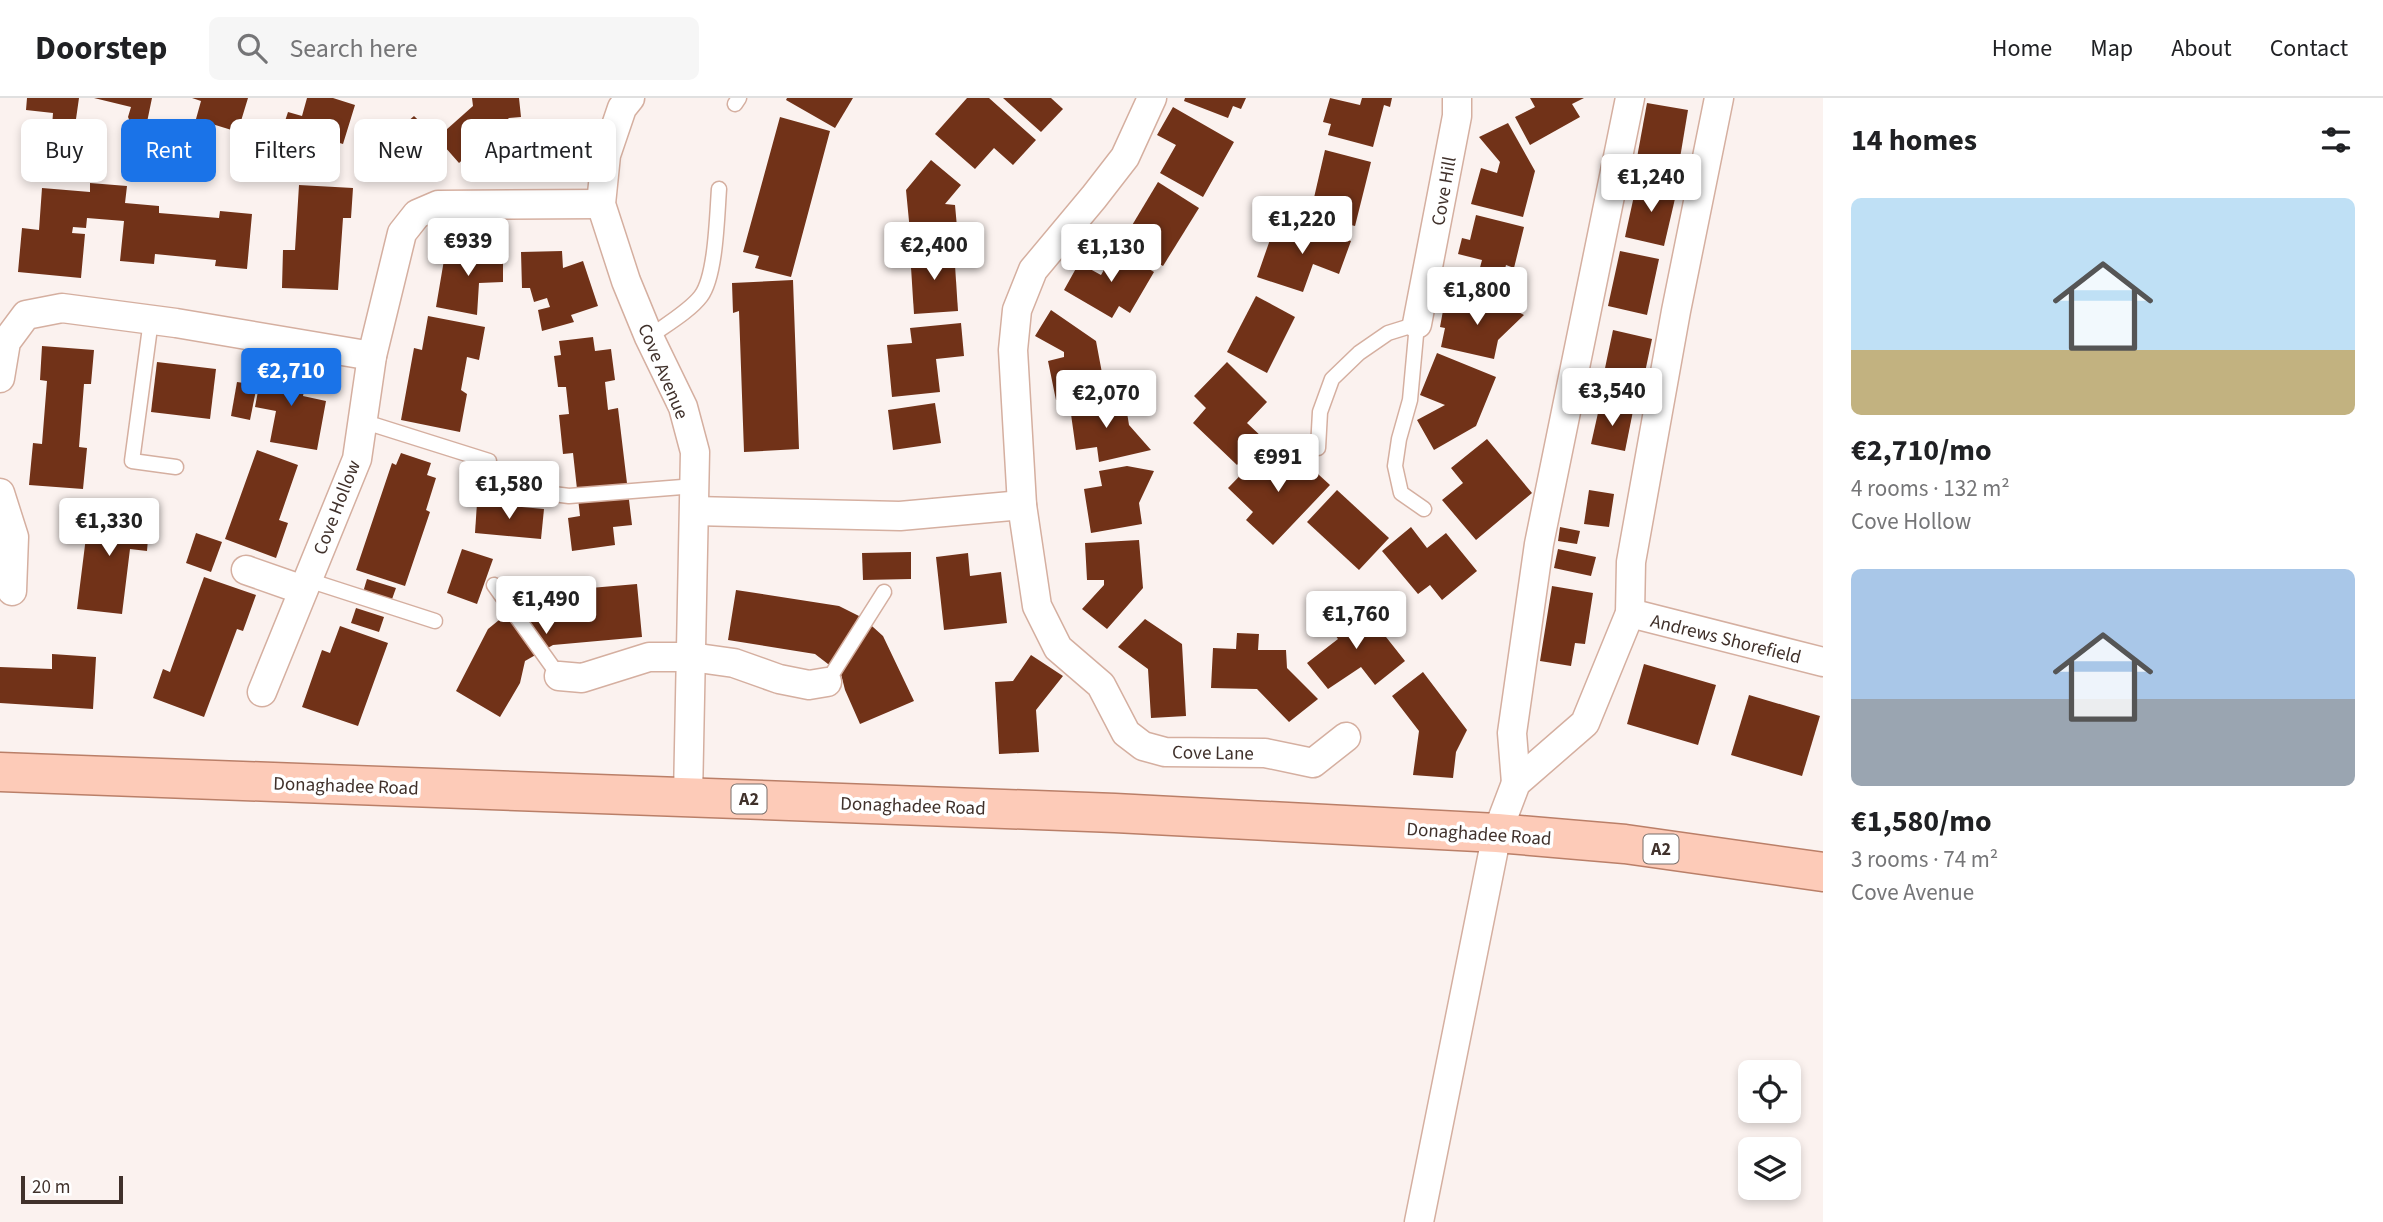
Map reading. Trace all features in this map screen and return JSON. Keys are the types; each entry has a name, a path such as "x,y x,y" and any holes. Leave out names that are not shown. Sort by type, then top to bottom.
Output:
{"main road":[{"name":"Donaghadee Road","path":"0,772 1115,813 1497,833 1625,844 1823,872"}],"street":[{"name":"Cove Avenue","path":"630,98 622,108 606,155 601,204 626,281 649,337 683,407 695,452 688,797"},
{"name":"Cove Lane","path":"1152,98 1125,157 1033,270 1017,310 1013,350 1022,505 1037,606 1058,648 1101,685 1126,733 1143,746 1165,752 1265,753 1313,763 1346,737"},
{"name":"Cove Hill","path":"1417,324 1457,116 1457,98"},
{"path":"1516,783 1512,733 1539,544 1630,98"},
{"name":"Andrews Shorefield","path":"1419,1222 1497,833 1516,783 1585,723 1630,613 1633,548 1676,311 1719,98"},
{"name":"Cove Hollow","path":"262,692 357,459 372,356 402,233 416,214 438,205 601,204"},
{"path":"0,378 6,342 26,315 62,308 372,356"},
{"path":"0,492 15,537 12,592"},
{"path":"695,499 900,516 1022,505"},
{"path":"246,570 305,585"},
{"name":"Andrews Shorefield","path":"1630,613 1823,662"},
{"path":"559,676 582,678 649,657 691,657 734,663 779,679 809,685 827,682"}],"lane":[{"path":"649,337 699,299 705,289 711,270 719,189"},
{"path":"151,320 132,461 176,467"},
{"path":"1318,448 1320,412 1332,379 1359,354 1388,333 1417,324 1410,400 1395,466 1401,493 1424,509"},
{"path":"362,421 489,461"},
{"path":"522,490 569,496 695,499"},
{"path":"305,585 435,621"},
{"path":"494,585 559,676"},
{"path":"827,682 884,592"}],"building":[{"path":"27,98 79,98 76,119 53,119 53,113 26,110"},
{"path":"94,98 152,98 148,119 129,119 131,107"},
{"path":"192,98 248,98 242,119 230,119 230,130 216,125 216,119 196,119 201,101"},
{"path":"307,98 333,98 355,105 343,144 340,143 340,119 286,119 288,112 302,116"},
{"path":"472,98 519,98 521,117 461,119 459,163 447,149 447,129 473,106"},
{"path":"853,98 835,128 786,100"},
{"path":"967,98 989,98 1036,140 1013,165 994,148 975,169 935,134"},
{"path":"1003,98 1051,98 1063,109 1041,132"},
{"path":"1185,98 1246,98 1241,109 1233,106 1228,118 1184,101"},
{"path":"1330,98 1360,105 1362,98 1392,98 1390,107 1384,105 1373,147 1328,135 1331,124 1323,122"},
{"path":"1530,98 1584,98 1572,104 1580,117 1530,145 1515,117 1535,107"},
{"path":"1647,103 1688,110 1676,182 1634,174"},
{"path":"1173,107 1234,142 1203,197 1160,173 1176,145 1157,135"},
{"path":"780,117 830,131 791,277 755,268 759,256 743,252"},
{"path":"1508,123 1535,171 1523,217 1471,204 1481,168 1497,173 1500,162 1479,137"},
{"path":"1325,150 1371,162 1355,226 1310,215"},
{"path":"931,160 961,185 945,204 955,205 958,238 911,242 906,190"},
{"path":"1158,182 1199,208 1163,266 1122,242"},
{"path":"1637,182 1677,190 1664,246 1625,237"},
{"path":"90,183 127,186 125,203 159,206 159,213 219,218 220,211 252,214 247,269 215,266 216,260 155,254 154,264 120,261 124,221 87,218 86,228 73,227 72,233 85,234 81,278 18,272 22,228 39,230 42,188 90,192"},
{"path":"299,185 353,188 351,218 343,218 338,290 282,288 283,250 295,250"},
{"path":"1476,215 1524,227 1514,268 1506,265 1502,281 1478,275 1482,260 1458,254 1462,238 1470,240"},
{"path":"1299,222 1351,241 1339,274 1313,264 1303,292 1257,277 1273,231 1294,237"},
{"path":"503,248 503,282 479,283 477,315 436,307 444,260 457,250"},
{"path":"1116,249 1154,272 1130,313 1119,306 1112,318 1064,290 1079,263 1101,275"},
{"path":"954,250 958,311 914,314 910,252"},
{"path":"562,251 563,268 583,261 598,306 571,315 574,322 542,331 538,310 550,307 547,298 534,302 530,288 522,288 521,252"},
{"path":"1620,251 1659,259 1647,315 1608,306"},
{"path":"793,280 799,449 744,452 739,311 733,313 732,283"},
{"path":"1256,296 1295,317 1267,373 1227,352"},
{"path":"1471,296 1499,302 1524,315 1498,340 1494,359 1441,347 1445,328 1440,327 1444,305 1469,310"},
{"path":"1051,310 1096,341 1105,389 1056,400 1048,361 1064,357 1064,352 1035,336"},
{"path":"428,316 485,327 479,360 467,357 461,390 467,394 460,432 401,420 414,348 422,350"},
{"path":"961,323 964,356 936,359 940,392 892,397 887,345 912,343 910,328"},
{"path":"1613,330 1652,339 1639,401 1600,392"},
{"path":"593,337 595,351 611,349 615,380 605,382 608,410 618,408 632,525 613,527 615,545 572,551 568,518 580,516 573,453 563,454 559,415 569,414 566,387 558,387 554,356 561,355 559,341"},
{"path":"42,346 94,350 91,384 84,384 79,447 87,448 83,489 29,485 33,443 42,444 47,381 40,380"},
{"path":"1437,353 1496,377 1476,426 1434,450 1417,420 1445,405 1420,395"},
{"path":"157,362 216,369 210,419 151,412"},
{"path":"1227,362 1267,402 1247,423 1263,438 1237,465 1193,423 1206,408 1194,396"},
{"path":"263,365 308,373 303,396 326,401 317,450 270,442 276,411 255,407"},
{"path":"237,382 257,385 250,420 231,416"},
{"path":"1125,400 1129,425 1151,450 1099,462 1097,447 1076,450 1070,407"},
{"path":"935,403 941,443 893,450 888,410"},
{"path":"1600,404 1633,411 1625,451 1591,444"},
{"path":"1487,439 1532,493 1476,540 1442,500 1463,483 1451,468"},
{"path":"257,450 298,465 279,520 288,523 276,558 225,539"},
{"path":"1294,452 1330,485 1273,545 1246,520 1253,512 1228,488 1260,455 1277,470"},
{"path":"401,453 431,463 427,475 436,478 426,510 430,512 405,586 356,570 392,463 396,465"},
{"path":"1127,466 1154,471 1139,503 1142,524 1091,533 1084,489 1102,486 1099,471"},
{"path":"1337,490 1389,538 1359,570 1307,522"},
{"path":"1589,490 1614,494 1609,527 1584,524"},
{"path":"477,503 544,509 541,539 475,533"},
{"path":"90,505 135,511 133,525 149,527 147,551 130,549 122,614 77,609"},
{"path":"1411,527 1427,548 1446,533 1477,571 1442,600 1430,585 1418,594 1382,551"},
{"path":"1560,527 1580,531 1577,544 1558,541"},
{"path":"196,533 222,542 211,572 186,563"},
{"path":"1139,540 1143,588 1107,629 1082,609 1104,585 1104,580 1087,580 1085,543"},
{"path":"462,549 493,559 477,604 447,593"},
{"path":"1558,549 1596,557 1591,576 1554,568"},
{"path":"911,552 911,579 863,580 862,553"},
{"path":"968,553 970,576 1001,572 1007,623 944,630 936,557"},
{"path":"204,577 256,595 243,631 237,629 204,717 153,698 163,669 170,672"},
{"path":"367,579 396,588 391,602 363,592"},
{"path":"637,584 642,637 553,645 525,661 520,683 500,717 456,691 488,629 532,593"},
{"path":"1552,586 1593,593 1585,644 1575,643 1571,666 1540,661"},
{"path":"736,590 839,606 863,618 883,636 914,701 860,724 841,674 815,654 728,640"},
{"path":"1360,604 1405,661 1375,685 1361,667 1328,689 1307,663 1338,639 1330,628"},
{"path":"356,608 384,617 379,632 351,623"},
{"path":"1145,619 1182,644 1186,716 1151,718 1148,669 1118,647"},
{"path":"340,626 388,643 358,726 302,707 322,650 330,653"},
{"path":"1237,633 1259,634 1258,650 1286,650 1287,668 1318,699 1289,722 1257,689 1211,688 1213,648 1236,649"},
{"path":"52,654 96,657 93,709 0,703 0,667 52,669"},
{"path":"1031,655 1063,676 1036,710 1039,752 999,754 995,682 1013,681"},
{"path":"1644,664 1716,685 1698,745 1627,724"},
{"path":"1423,672 1467,730 1456,752 1453,778 1413,775 1419,731 1392,696"},
{"path":"1749,695 1820,716 1802,776 1731,755"}]}
